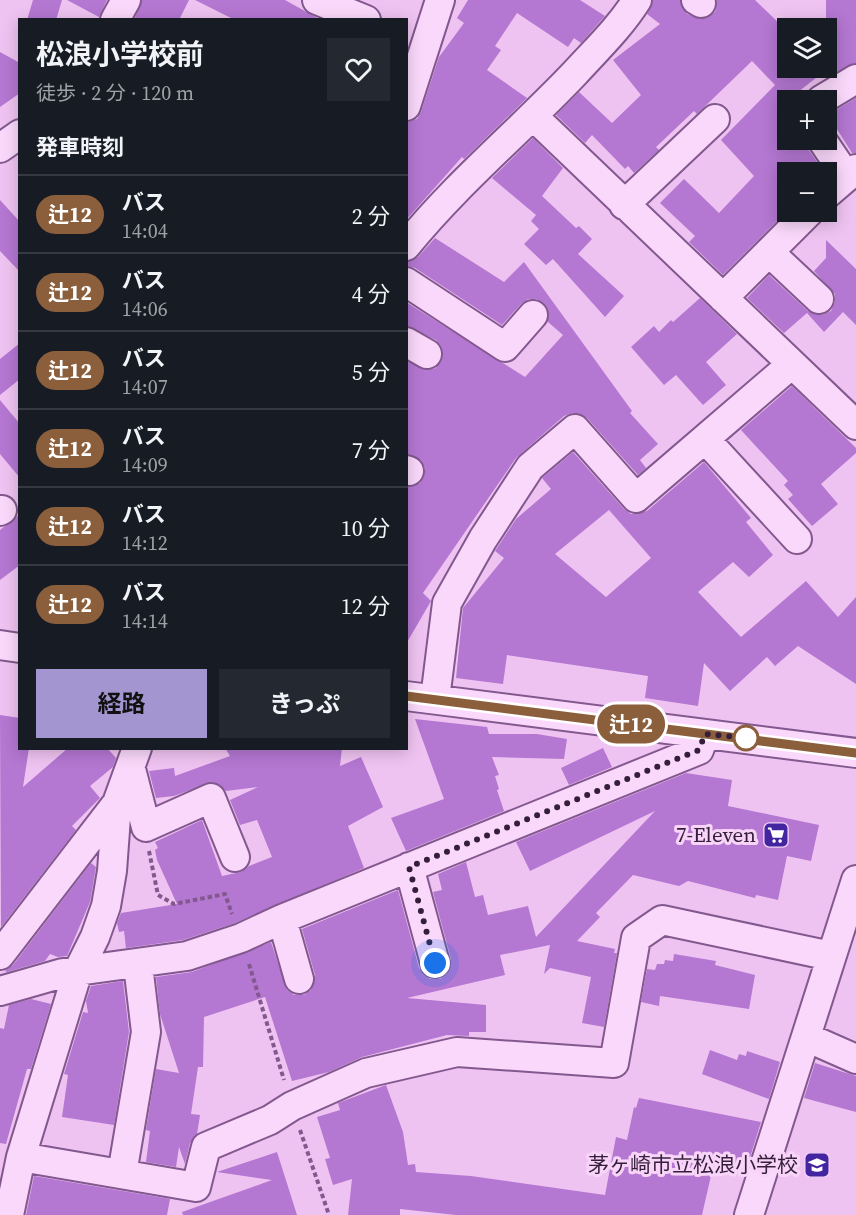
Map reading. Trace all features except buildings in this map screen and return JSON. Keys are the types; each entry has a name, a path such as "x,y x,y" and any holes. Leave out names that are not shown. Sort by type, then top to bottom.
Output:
{"street":[{"path":"116,18 126,0"},
{"path":"317,0 361,18"},
{"path":"408,93 416,39 440,0"},
{"path":"408,244 428,219 533,116 623,22 637,0"},
{"path":"837,91 856,80"},
{"path":"533,116 856,425"},
{"path":"624,205 715,119"},
{"path":"0,148 18,135"},
{"path":"831,150 852,173 837,186"},
{"path":"723,298 799,222"},
{"path":"769,252 819,299"},
{"path":"408,283 505,347 533,315"},
{"path":"435,699 447,603 483,539 530,467 575,429 636,498 792,364"},
{"path":"705,439 797,539"},
{"path":"0,645 18,648"},
{"path":"408,696 856,753"},
{"path":"0,992 63,973 187,956 241,938 282,919 699,750 705,734"},
{"path":"0,955 117,803 134,759"},
{"path":"134,759 146,827 211,798 235,857"},
{"path":"9,1215 21,1157 78,971 95,937 106,906 112,871 117,803"},
{"path":"409,867 435,963"},
{"path":"748,1215 856,880"},
{"path":"282,919 299,979"},
{"path":"21,1157 196,1187 206,1147 270,1120 292,1106 366,1073 458,1052 614,1063 636,938 662,920 831,956"},
{"path":"122,1174 146,1032 138,964"},
{"path":"806,1036 856,1059"}],"path":[{"path":"146,827 158,895 174,904 225,894 329,1215"}],"bus line":[{"name":"辻12","path":"408,696 856,753"}],"place":[{"name":"7-Eleven","path":"776,835"},
{"name":"茅ヶ崎市立松浪小学校","path":"817,1165"}],"route":[{"path":"435,963 409,867 699,750 705,734 748,738 746,738"}]}
